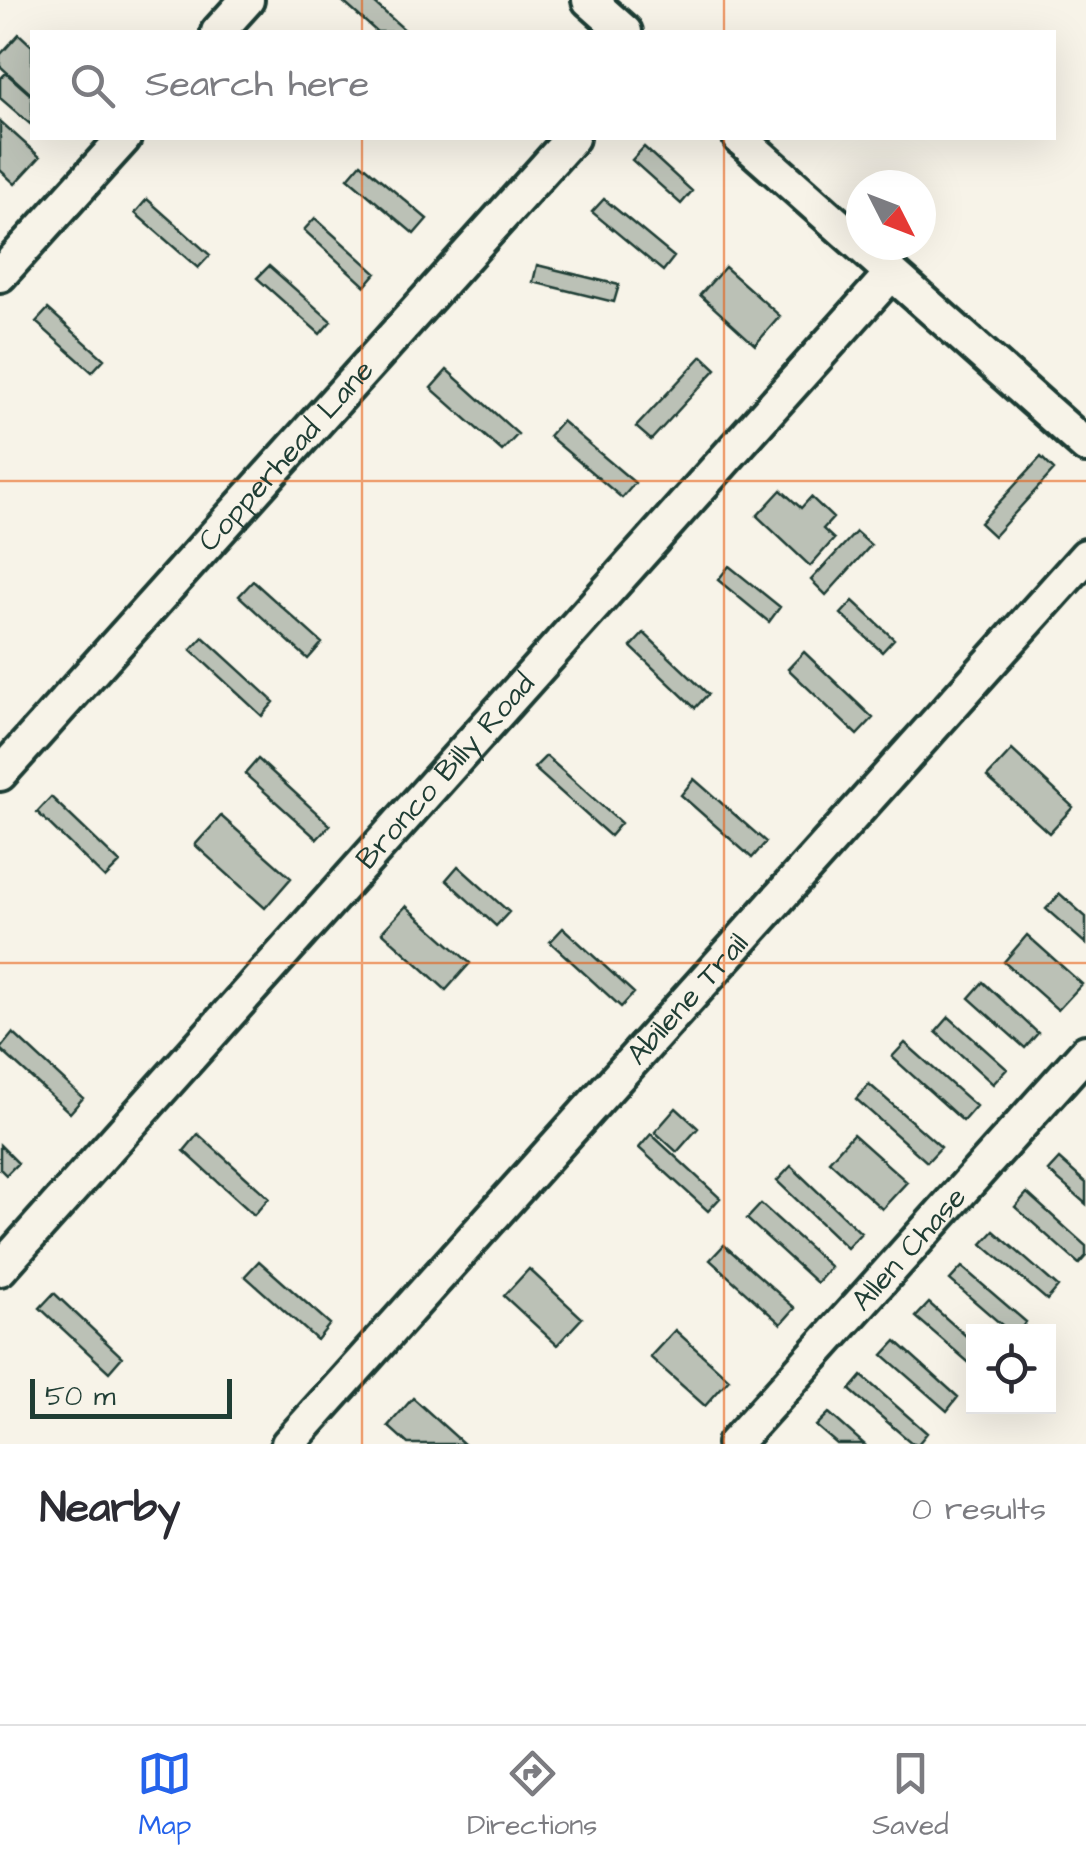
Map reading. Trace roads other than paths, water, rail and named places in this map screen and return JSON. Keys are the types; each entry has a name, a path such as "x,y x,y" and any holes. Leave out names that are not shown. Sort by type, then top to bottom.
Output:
{"street":[{"path":"220,30 247,0"},
{"path":"589,0 623,30"},
{"path":"0,275 122,140"},
{"name":"Copperhead Lane","path":"0,774 570,140"},
{"path":"742,140 1086,446"},
{"name":"Bronco Billy Road","path":"0,1269 890,274"},
{"name":"Abilene Trail","path":"288,1444 1086,556"},
{"name":"Allen Chase","path":"734,1444 1086,1052"}]}
